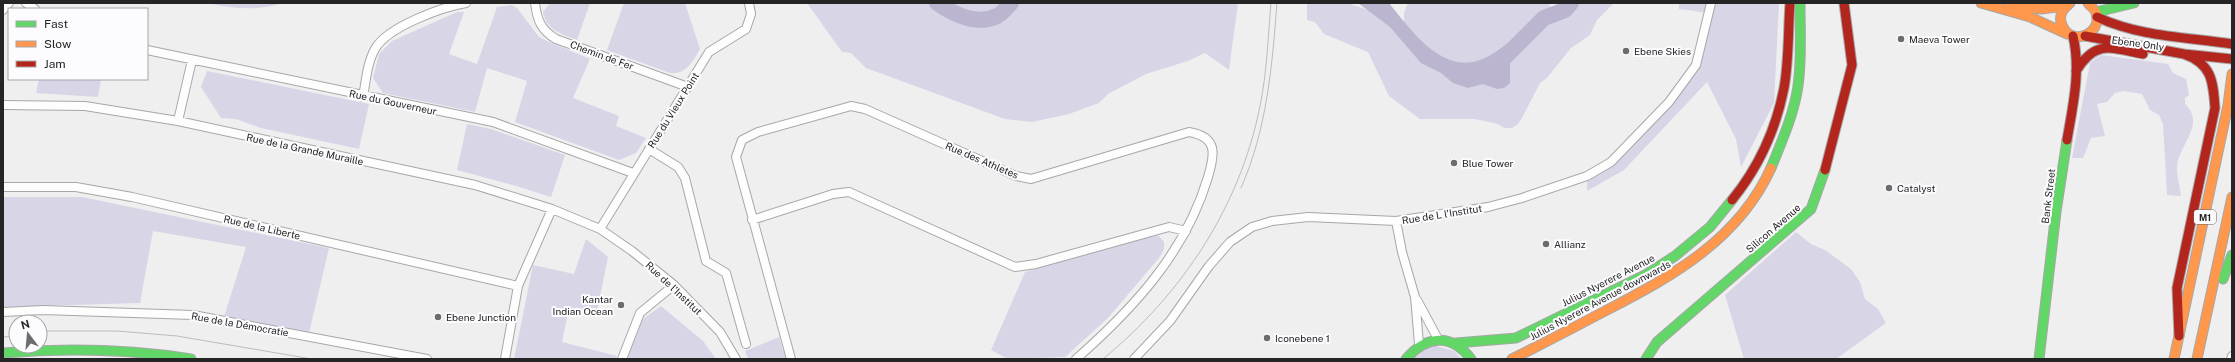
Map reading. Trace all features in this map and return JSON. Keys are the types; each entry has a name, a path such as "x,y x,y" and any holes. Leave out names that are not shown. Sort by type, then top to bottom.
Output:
{"main road":[{"name":"Julius Nyerere Avenue","path":"1456,343 1516,338 1647,274 1675,256 1710,227 1747,182 1770,136 1784,87 1790,3"},
{"name":"Silicon Avenue","path":"1646,359 1657,342 1811,209 1822,182 1852,65 1844,3"},
{"path":"1981,3 2036,19 2070,35 2084,36 2184,58 2200,60 2208,72 2214,95 2215,108 2177,288 2179,336"},
{"path":"2003,3 2041,9 2067,5"},
{"path":"2088,3 2096,15 2108,24 2135,32 2229,44"},
{"path":"2096,15 2134,3"},
{"name":"Bank Street","path":"2039,359 2075,72 2076,47 2070,35 2061,23 2060,17 2067,5"},
{"name":"Julius Nyerere Avenue downwards","path":"1512,359 1651,288 1675,274 1693,261 1735,223 1748,208 1762,185 1790,120 1799,77 1801,6"},
{"path":"2075,72 2084,36 2094,29 2096,15"},
{"name":"Ebene Only","path":"2075,72 2085,56 2095,49 2184,58"},
{"path":"2184,58 2228,58"},
{"name":"M1","path":"2174,359 2228,105 2232,74"},
{"name":"M1","path":"2197,359 2232,197"},
{"path":"2197,359 2232,255"},
{"path":"1406,359 1419,344 1438,339 1456,343 1465,349 1472,359"},
{"path":"3,353 96,350 138,351 191,359"}],"street":[{"path":"3,10 8,3"},
{"path":"363,96 372,56 382,40 390,34 436,12 466,3"},
{"name":"Chemin de Fer","path":"535,3 541,27 546,33 688,87"},
{"name":"Rue du Vieux Point","path":"600,229 633,173 709,52 746,29 751,14 749,3"},
{"name":"Rue de L l'Institut","path":"1134,359 1170,322 1209,266 1230,242 1252,227 1272,221 1308,218 1396,221 1488,206 1522,198 1587,176 1611,162 1669,102 1696,65 1711,3"},
{"name":"Rue du Gouverneur","path":"148,50 493,122 633,173"},
{"path":"178,121 192,60"},
{"name":"Rue de la Grande Muraille","path":"3,104 85,106 178,121 475,185 552,209 600,229"},
{"name":"Rue des Athletes","path":"791,359 752,220 736,156 742,140 758,132 851,106 865,109 1016,176 1031,179 1189,132 1201,134 1208,140 1213,148 1214,158 1202,199 1186,231 1157,276 1110,328 1076,359"},
{"path":"649,149 678,167 685,178 706,261 726,273 746,344"},
{"name":"Rue de la Liberte","path":"3,187 76,187 132,197 518,286"},
{"path":"752,220 833,194 849,192 1015,267 1036,264 1169,227 1186,231"},
{"path":"505,359 518,286 552,209"},
{"path":"1396,221 1402,252 1415,297 1419,344"},
{"name":"Rue de l'Institut","path":"600,229 632,251 674,285 720,332 736,359"},
{"path":"622,359 640,313 674,285"},
{"path":"1415,297 1438,339"},
{"name":"Rue de la Démocratie","path":"3,312 42,310 193,315 427,359"}],"shaded area":[{"path":"208,3 283,3 274,6 246,8 227,7"},
{"path":"550,3 590,3 577,40 566,36 547,23 543,12"},
{"path":"624,3 685,3 700,49 695,58 685,69 680,72 670,73 607,50"},
{"path":"807,3 1238,3 1229,70 1205,53 1188,61 1146,74 1108,94 1099,103 1069,114 1032,122 1005,119 866,68 851,53 842,52"},
{"path":"1307,3 1347,3 1404,22 1404,13 1408,3 1549,3 1550,7 1554,7 1560,3 1614,3 1597,20 1590,35 1571,48 1547,78 1540,83 1518,124 1512,128 1504,128 1498,124 1475,119 1420,119 1389,96 1368,52 1324,34 1315,22 1307,20"},
{"path":"1358,3 1389,3 1417,36 1440,55 1452,61 1466,63 1480,60 1489,56 1515,39 1523,42 1510,60 1510,83 1504,88 1497,89 1483,84 1468,88 1453,83 1441,73 1421,63 1390,27"},
{"path":"1679,3 1779,3 1774,103 1741,167 1736,139 1707,82 1624,170 1587,191 1587,176 1611,162 1669,102 1696,65 1709,13 1679,9"},
{"path":"512,5 517,8 539,37 590,59 573,98 619,116 616,126 646,138 636,153 619,160 515,122 527,81 487,68 475,112 383,93 373,78 379,54 392,41 457,12 464,12 449,54 477,64 497,7"},
{"path":"2101,55 2168,64 2173,73 2186,79 2189,95 2185,98 2185,104 2191,112 2193,120 2189,136 2178,160 2177,171 2181,196 2167,195 2163,124 2159,115 2150,110 2142,94 2123,91 2115,93 2107,102 2097,104 2105,136 2091,138 2083,158 2072,158 2090,63"},
{"path":"207,71 369,104 359,149 261,128 236,119 221,118 201,87"},
{"path":"39,80 101,80 98,97 36,93"},
{"path":"467,124 491,129 565,155 551,197 457,170"},
{"path":"3,197 82,197 329,248 309,333 224,317 246,247 153,231 140,303 3,307"},
{"path":"1796,232 1811,244 1825,250 1851,269 1860,282 1865,299 1878,309 1886,323 1836,359 1744,359 1725,295"},
{"path":"1150,236 1159,236 1164,242 1164,249 1159,258 1108,318 1065,357 1008,359 991,350 1025,272"},
{"path":"586,239 608,257 597,311 569,308 562,342 617,356 615,359 514,359 533,265 574,274"},
{"path":"661,306 703,341 716,359 626,359 643,319"},
{"path":"779,337 786,359 748,359 745,351"},
{"path":"1436,346 1454,351 1461,359 1414,359 1427,348"}],"waterway":[{"path":"937,3 958,15 981,20 999,15 1011,3"},
{"path":"1505,57 1544,18 1565,10 1571,3"}],"tram line":[{"path":"1103,359 1132,334 1182,277 1204,246 1222,213 1238,179 1251,143 1260,106 1266,67 1271,3"},
{"path":"1241,188 1257,143 1267,97 1277,3"},
{"path":"48,331 117,331 177,336 312,359"},
{"path":"3,337 8,337"}],"traffic: fast":[{"path":"1771,168 1791,117 1798,86 1800,55 1800,3"},
{"path":"2096,12 2134,3"},
{"path":"2039,359 2056,212 2067,140"},
{"path":"1646,359 1657,342 1811,209 1825,170"},
{"path":"1456,343 1516,338 1647,274 1675,256 1710,227 1732,200"},
{"path":"2223,279 2232,255"},
{"path":"1406,359 1422,345 1439,340 1447,341 1455,345 1471,359"},
{"path":"3,353 50,350 97,350 144,353 191,359"}],"traffic: slow":[{"path":"1981,3 2030,17 2067,34"},
{"path":"2070,3 2062,11 2061,22 2065,30 2071,35 2078,37 2084,36 2091,32 2095,27 2097,20 2095,12 2088,3"},
{"path":"2010,5 2041,9 2065,6"},
{"path":"2174,359 2228,105 2232,74"},
{"path":"1512,359 1632,297 1679,269 1702,253 1741,215 1757,193 1771,168"},
{"path":"2197,359 2232,197"}],"traffic: jam":[{"path":"1732,200 1758,161 1771,133 1781,103 1788,57 1790,3"},
{"path":"1825,170 1852,65 1844,3"},
{"path":"2097,17 2130,29 2232,44"},
{"path":"2067,140 2074,101 2076,75 2073,36"},
{"path":"2085,36 2184,54 2232,59"},
{"path":"2076,71 2090,54 2105,48 2113,48 2143,54"},
{"path":"2179,336 2177,288 2215,108 2212,82 2206,68 2193,58 2184,54"}],"place":[{"name":"Maeva Tower","path":"1901,39"},
{"name":"Ebene Skies","path":"1626,51"},
{"name":"Blue Tower","path":"1454,163"},
{"name":"Catalyst","path":"1889,188"},
{"name":"Allianz","path":"1546,244"},
{"name":"Kantar Indian Ocean","path":"621,305"},
{"name":"Ebene Junction","path":"438,317"},
{"name":"Iconebene 1","path":"1267,338"}]}
